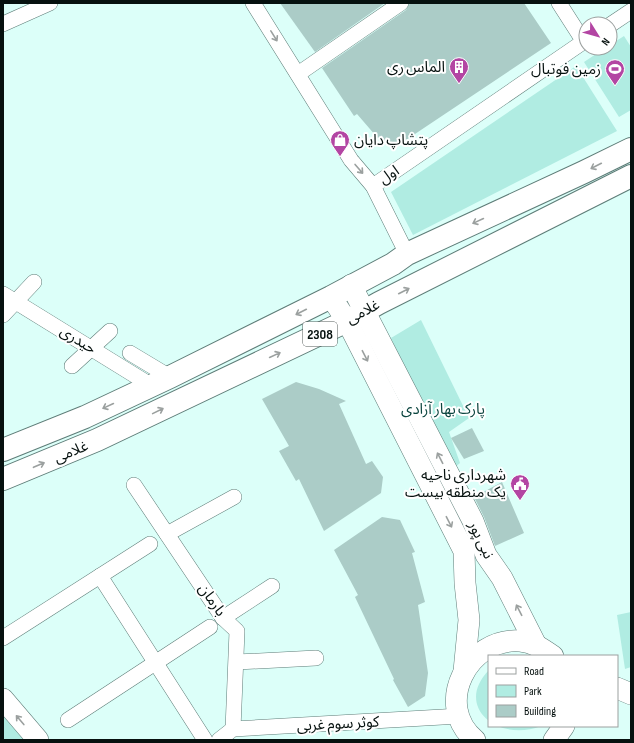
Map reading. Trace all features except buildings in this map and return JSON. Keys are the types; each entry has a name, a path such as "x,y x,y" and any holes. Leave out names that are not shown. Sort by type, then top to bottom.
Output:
{"main road":[{"name":"غلامی","path":"3,450 85,418 331,297 392,264 407,254 584,172 631,148"},
{"name":"غلامی","path":"3,479 97,440 356,316 631,176"},
{"name":"نبی پور","path":"351,285 356,316 464,551 468,620 464,671"},
{"path":"331,297 356,316"},
{"name":"نبی پور","path":"356,316 473,521 486,555 502,578 545,650"},
{"path":"475,740 459,726 457,701 458,686 464,671 474,658 492,646 503,642 520,641 545,650"},
{"path":"618,688 631,694"},
{"path":"3,699 38,740"},
{"path":"554,740 563,727"}],"street":[{"path":"3,24 50,3"},
{"name":"اول","path":"253,3 351,160 373,186 578,46"},
{"path":"298,74 402,3"},
{"path":"559,3 578,31"},
{"path":"618,20 631,11"},
{"path":"373,186 407,254"},
{"path":"3,314 10,298 34,282"},
{"name":"حیدری","path":"10,298 91,348 161,381"},
{"path":"72,366 110,331"},
{"path":"130,352 161,381"},
{"name":"بارمان","path":"134,485 223,618 237,631 237,662 233,729"},
{"path":"167,534 234,497"},
{"path":"3,638 150,544"},
{"path":"100,576 205,740"},
{"path":"223,618 272,586"},
{"path":"68,720 210,627"},
{"path":"237,662 316,658"},
{"name":"کوثر سوم غربی","path":"233,729 291,733 459,726"},
{"path":"219,740 233,729"}],"green space":[{"name":"زمین فوتبال","path":"624,36 631,47 631,110 619,117 584,62 593,56 618,56 618,40"},
{"path":"576,66 617,131 413,235 391,192"},
{"name":"پارک بهار آزادی","path":"421,320 469,418 449,432 460,463 450,471 391,338"},
{"path":"631,612 631,667 625,669 617,615"},
{"path":"488,671 488,719 479,708 476,697 479,684"},
{"path":"3,714 24,740 3,740"},
{"path":"501,727 537,727 525,730 510,730"}],"place":[{"name":"الماس ری","path":"459,84"},
{"name":"زمین فوتبال","path":"615,86"},
{"name":"پتشاپ دایان","path":"340,157"},
{"name":"شهرداری ناحیه یک منطقه بیست","path":"520,501"}]}
